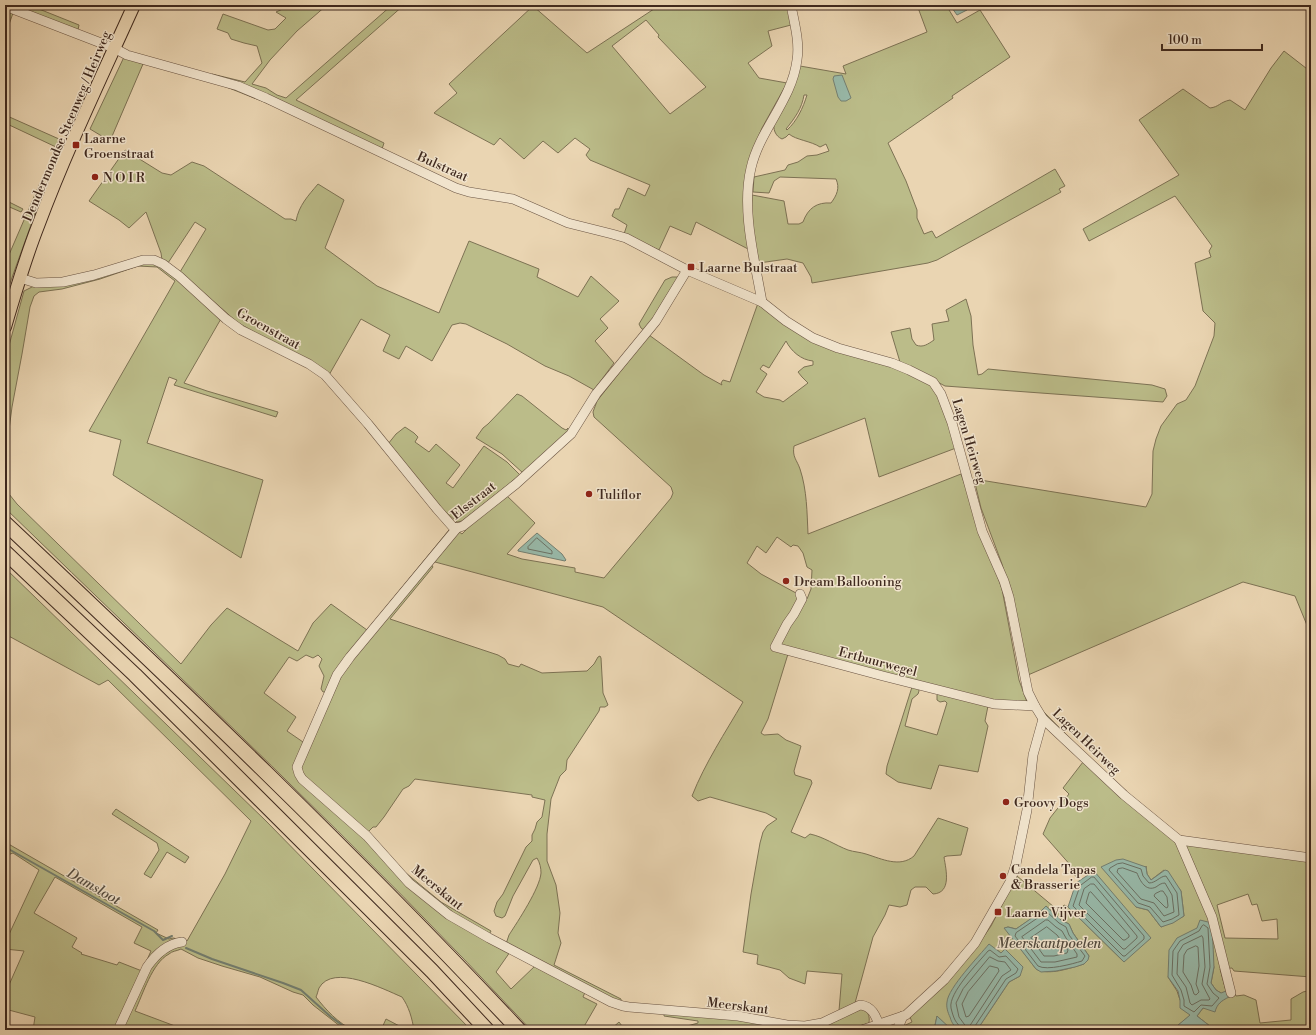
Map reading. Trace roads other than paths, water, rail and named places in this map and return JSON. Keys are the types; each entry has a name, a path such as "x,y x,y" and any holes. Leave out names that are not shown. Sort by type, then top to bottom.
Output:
{"highway":[{"path":"5,523 146,656 298,804 451,958 519,1030"},
{"path":"5,552 135,675 432,970 487,1030"}],"main road":[{"name":"Dendermondse Steenweg / Heirweg","path":"5,327 37,226 74,138 134,5"}],"street":[{"path":"762,302 748,227 750,170 761,138 790,88 795,73 797,43 792,5"},
{"name":"Bulstraat","path":"5,6 114,48 127,55 238,86 456,188 469,192 513,199 568,223 626,238 687,270 762,302"},
{"name":"Groenstraat","path":"20,278 36,282 63,282 94,275 143,260 154,260 163,264 179,276 236,326 308,364 325,375 368,424 437,509 452,526 457,528"},
{"name":"Elsstraat","path":"297,767 337,675 343,666 457,528 463,526 516,484 571,434 596,394 656,321 687,270"},
{"name":"Lagen Heirweg","path":"762,302 813,338 838,348 892,363 933,382 941,394 954,430 982,532 1004,581 1028,692 1043,719 1124,795 1179,840 1212,917 1231,993"},
{"name":"Ertbuurwegel","path":"800,594 802,599 787,624 776,647 882,676 994,704 1035,706"},
{"path":"862,1030 903,1016 917,1006 962,960 975,943 1010,882 1022,838 1033,755 1043,719"},
{"name":"Meerskant","path":"297,767 302,779 367,836 409,883 448,914 489,938 611,1002 629,1008 738,1016 787,1025 805,1026 822,1023 860,1005 864,1005 875,1013 880,1025"},
{"path":"1179,840 1311,858"},
{"path":"118,1030 152,959 173,943 182,942"},
{"path":"897,1030 903,1016"}],"water":[{"path":"950,5 965,5 967,10 957,15"},
{"path":"842,75 851,98 846,101 841,101 838,97 833,79 834,76"},
{"path":"537,533 562,554 566,560 518,551"},
{"path":"1123,859 1146,867 1147,874 1151,880 1165,870 1168,871 1181,891 1184,916 1173,923 1161,927 1148,910 1136,907 1101,867 1116,860"},
{"name":"Meerskantpoelen","path":"1094,871 1151,938 1124,962 1068,907 1076,883"},
{"name":"Meerskantpoelen","path":"1046,906 1061,920 1069,924 1073,933 1089,956 1088,960 1084,964 1056,971 1041,972 1036,969 1004,928 1008,927 1016,929 1039,913"},
{"path":"1200,920 1212,923 1214,967 1211,983 1216,990 1221,993 1226,991 1229,997 1220,1003 1215,1012 1203,1008 1197,1016 1215,1030 1175,1030 1177,1026 1190,1015 1180,1008 1178,991 1168,977 1169,950 1177,938 1197,928"},
{"name":"Meerskantpoelen","path":"989,944 1001,953 1005,949 1023,967 1020,976 1009,982 977,1030 957,1028 952,1022 947,1008 949,996 958,981"},
{"path":"937,1016 951,1029 951,1030 934,1030"}],"waterway":[{"name":"Damsloot","path":"5,847 154,931 163,940 172,936"},
{"name":"Damsloot","path":"186,948 212,959 301,990 331,1017 349,1030"}],"place":[{"name":"Laarne Groenstraat","path":"76,145"},
{"name":"N O I R","path":"95,177"},
{"name":"Laarne Bulstraat","path":"691,267"},
{"name":"Tuliflor","path":"589,494"},
{"name":"Dream Ballooning","path":"786,581"},
{"name":"Groovy Dogs","path":"1006,802"},
{"name":"Candela Tapas & Brasserie","path":"1003,876"},
{"name":"Laarne Vijver","path":"998,912"}]}
